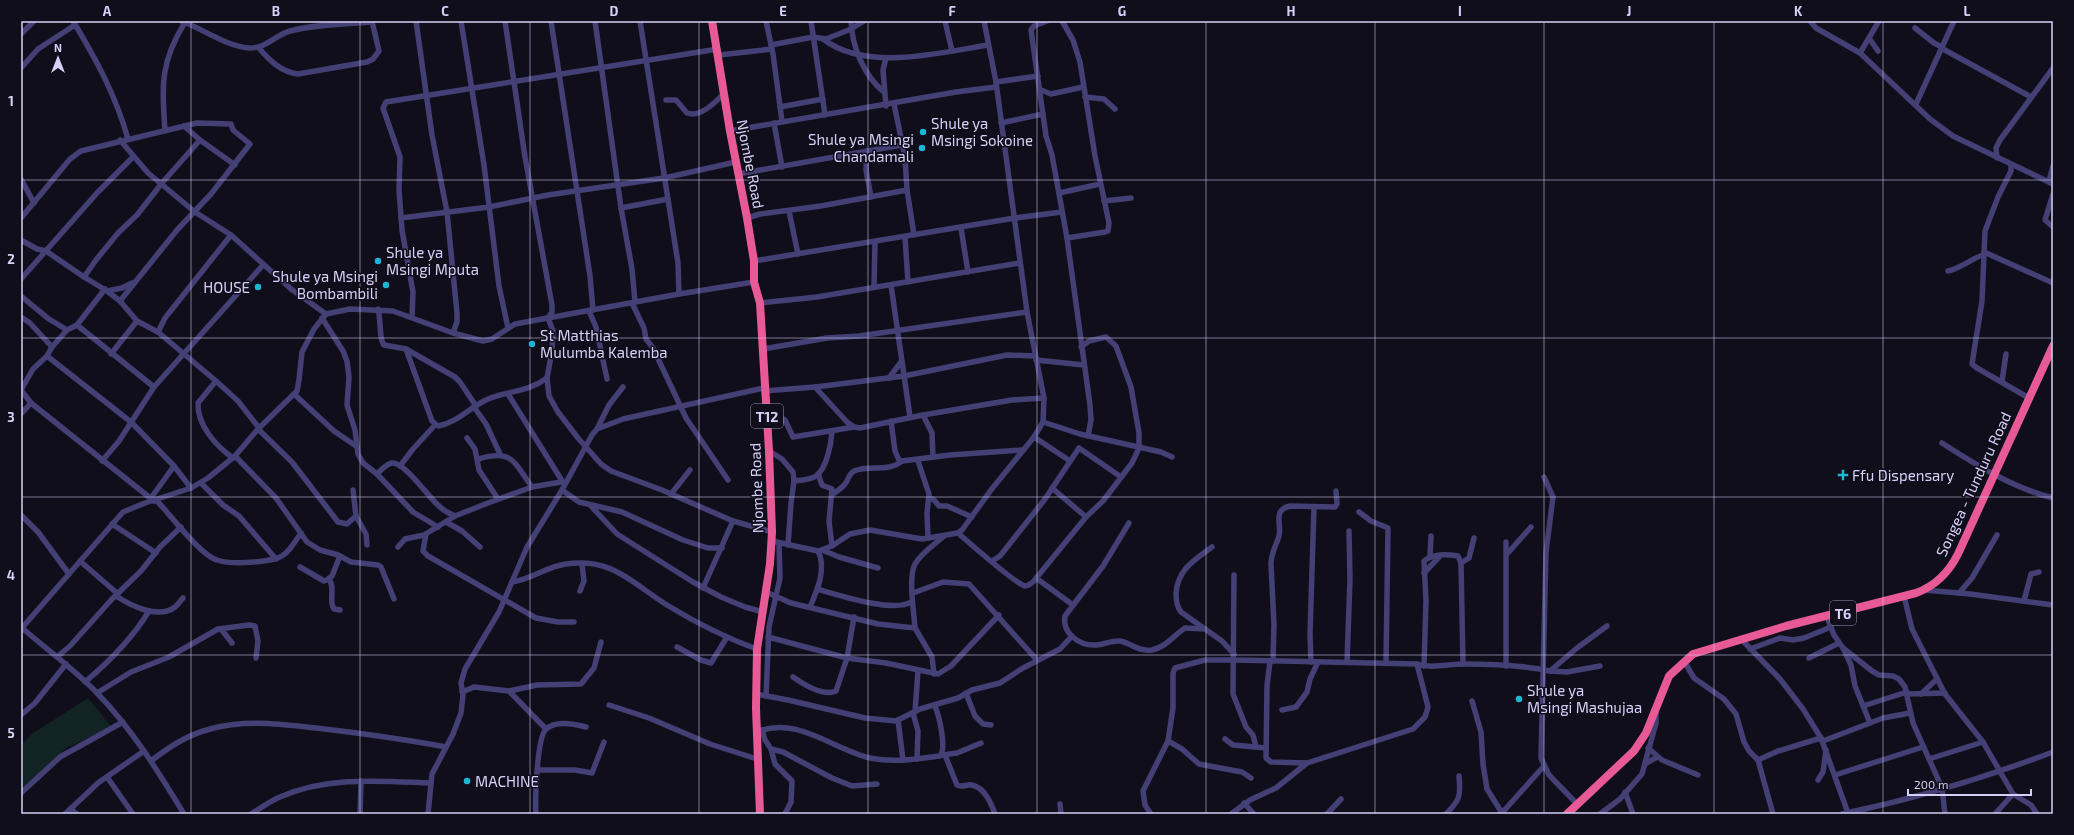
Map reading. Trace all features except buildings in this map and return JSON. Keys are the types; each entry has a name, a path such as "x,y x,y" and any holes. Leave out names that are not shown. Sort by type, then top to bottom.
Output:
{"highway":[{"name":"Njombe Road","path":"712,21 730,131 754,261 754,282 760,304 764,389 770,451 772,532 776,542 757,649 756,694 760,731 757,759 760,814"},
{"name":"Songea - Tunduru Road","path":"1567,814 1634,751 1646,733 1669,676 1684,661 1702,650 1924,590 1938,580 1953,564 2052,350"}],"street":[{"path":"21,34 34,21"},
{"path":"416,21 428,96 433,142 447,212 457,313 457,322 453,333"},
{"path":"461,21 472,88 499,286 508,328"},
{"path":"505,21 525,157 552,306 552,312 548,318"},
{"path":"551,21 558,75 577,191 591,311 596,327 607,379"},
{"path":"595,21 621,208 630,253 634,302 644,328 647,342 654,348 679,406 728,480"},
{"path":"640,21 645,62 678,263 679,294"},
{"path":"766,21 782,121"},
{"path":"811,21 825,115"},
{"path":"851,21 851,29 858,53 870,80 884,92"},
{"path":"823,39 851,29 864,21"},
{"path":"945,21 952,51"},
{"path":"820,550 832,546 850,534 870,530 916,538 928,538 958,533 965,527 1022,450 1034,437 1043,422 1044,398 1027,312 996,84 984,21"},
{"path":"1047,21 1035,24 1031,30 1043,114 1067,238 1091,420 1088,436"},
{"path":"1062,21 1077,50 1100,184 1109,223 1108,231 1067,238"},
{"path":"1810,21 1816,28 1860,53 1916,104 1930,119 1953,136 2051,183 2053,166"},
{"path":"1860,53 1878,21"},
{"path":"1916,104 1954,21"},
{"path":"165,130 164,73 171,48 183,22 230,44 249,48 259,48 288,32 372,22 379,51 374,59 368,62 298,74 289,73 275,64 259,48"},
{"path":"21,68 38,50 74,23 110,87 120,110 128,139"},
{"path":"1915,28 1941,48 2032,97"},
{"path":"412,317 414,292 401,218 399,190 400,157 383,106 390,100 428,96 645,62 718,52 771,47 813,37 823,39 839,49 886,58 911,57 988,45"},
{"path":"1869,38 1878,51"},
{"path":"886,58 883,70 886,106"},
{"path":"1997,158 1996,150 1998,144 2053,68"},
{"path":"730,131 782,121 886,106 1038,76"},
{"path":"1040,90 1051,94 1083,87"},
{"path":"666,100 676,100 687,113 694,114 704,110 724,93"},
{"path":"1042,104 1051,94"},
{"path":"1085,97 1104,99 1115,109"},
{"path":"780,107 823,99"},
{"path":"894,104 902,145 914,235"},
{"path":"1001,123 1043,114"},
{"path":"21,218 70,159 80,151 120,140 184,126 209,122 231,124 233,130 250,144 235,165 195,212 177,230 120,301"},
{"path":"774,123 782,167"},
{"path":"184,126 200,140 235,165"},
{"path":"120,140 148,174 162,183 195,212 231,235 263,265 324,316 347,361 349,373 347,405 355,430 356,446 363,463 377,474 413,512 438,527"},
{"path":"84,278 100,254 118,232 137,215 162,183 200,140"},
{"path":"738,174 902,145"},
{"path":"867,151 866,170 871,197"},
{"path":"21,279 97,193 133,157"},
{"path":"401,218 489,207 532,198 664,178 736,162"},
{"path":"2011,164 2010,171 1986,231 1983,253 1982,301 1972,364 2029,398"},
{"path":"21,179 34,202"},
{"path":"1059,193 1100,184"},
{"path":"747,218 760,214 789,211 907,190"},
{"path":"2053,194 2045,220 2053,227"},
{"path":"1104,201 1131,198"},
{"path":"621,208 668,199"},
{"path":"789,211 798,254"},
{"path":"754,261 962,228 1015,218 1062,212"},
{"path":"962,228 968,272"},
{"path":"158,332 165,318 231,235"},
{"path":"905,237 908,282"},
{"path":"21,240 28,245 46,251 84,278 106,290 120,301 137,321 158,332 238,401 258,429 292,462 338,522 347,524 356,516"},
{"path":"874,287 875,242"},
{"path":"1948,271 1958,268 1983,253 2053,283"},
{"path":"760,304 817,297 1020,262"},
{"path":"102,461 119,441 154,387 263,265"},
{"path":"137,279 131,284 122,288 106,290 77,325 66,330 52,347 47,356 33,369 21,390 31,403 102,461 153,500 205,552 217,560 234,563 276,559 287,554 301,533"},
{"path":"184,814 151,761 123,722 97,693 66,664 21,628 112,524 129,509 191,488 201,483 234,457 258,429 294,394 300,380 302,352 324,316 350,308 378,309 412,317 453,333 483,341 492,339 512,325 679,294 754,282"},
{"path":"891,285 910,417"},
{"path":"21,296 49,319 66,330"},
{"path":"378,309 381,320 381,342 384,345 406,349 455,377 460,382 486,424 500,454 510,459 532,487"},
{"path":"763,349 827,338 859,336 898,329 1027,312"},
{"path":"21,317 30,323 52,347"},
{"path":"548,318 553,331 547,388 553,404 578,438 602,464 610,471 671,494 733,521 772,532"},
{"path":"111,354 137,321"},
{"path":"77,325 111,354 154,387"},
{"path":"958,533 1022,585 1028,586 1086,517 1103,501 1132,463 1139,448 1139,433 1131,386 1116,346 1109,338 1102,337 1089,341 1081,347"},
{"path":"406,349 422,396 435,425"},
{"path":"2002,381 2006,354"},
{"path":"597,428 623,419 764,389 816,387 904,376 1007,355 1084,365"},
{"path":"47,356 131,422 174,466 191,488"},
{"path":"889,378 901,362"},
{"path":"400,466 421,439 435,425 443,425 484,401 532,388 547,378"},
{"path":"216,381 198,403 199,417 220,448 234,457 276,498 301,533 312,545 351,562 378,565 381,568 394,599"},
{"path":"428,814 430,783 436,764 453,734 461,713 461,683 465,669 491,627 527,547 609,405 623,387"},
{"path":"816,387 854,427"},
{"path":"294,394 334,432 356,446"},
{"path":"508,394 563,485 579,502 622,512 696,545 708,548 722,548"},
{"path":"766,408 785,420 793,437 832,432 854,427 860,428 910,417 1012,400 1044,398"},
{"path":"21,414 31,403"},
{"path":"923,415 932,433 934,457"},
{"path":"891,421 895,451 899,460 902,461"},
{"path":"1043,422 1088,436 1161,452 1172,458"},
{"path":"794,481 812,478 818,474 830,452 832,432"},
{"path":"1034,437 1070,461"},
{"path":"467,438 475,449 479,470 498,499"},
{"path":"1942,443 1995,474 2053,498"},
{"path":"992,561 1000,556 1052,488 1079,448 1121,477"},
{"path":"833,494 845,484 848,476 855,471 883,469 896,466 902,461 1022,450"},
{"path":"770,451 788,465 793,472 794,481 788,545"},
{"path":"478,460 500,454"},
{"path":"918,460 930,498 927,513 928,538"},
{"path":"377,474 388,464 395,463 418,482 439,507 455,516"},
{"path":"153,500 174,466"},
{"path":"671,494 690,470"},
{"path":"818,474 821,484 831,487 833,494 829,521 832,546"},
{"path":"1544,477 1553,497 1546,552 1541,758 1549,775 1578,804"},
{"path":"201,483 223,505 240,516 276,559"},
{"path":"398,547 405,539 426,534 455,516 498,499 532,487 563,485"},
{"path":"1052,488 1086,517"},
{"path":"353,490 356,516 366,534 367,545"},
{"path":"1336,491 1336,506 1286,507 1278,518 1279,535 1270,564 1274,625 1266,758 1271,762 1307,763 1413,729 1425,717 1428,707 1417,664"},
{"path":"930,498 939,506 947,506 972,516"},
{"path":"591,506 617,534 703,588 745,607 763,612"},
{"path":"1311,662 1310,635 1314,507"},
{"path":"1359,512 1366,519 1388,528 1386,663"},
{"path":"21,515 38,532 69,574"},
{"path":"703,588 733,521"},
{"path":"446,522 462,531 480,547"},
{"path":"1129,522 1103,566 1065,616 1065,628 1072,636 1091,645 1119,641 1147,650 1161,647 1185,628 1205,629"},
{"path":"112,524 156,553"},
{"path":"57,657 70,646 181,527"},
{"path":"1507,554 1531,527"},
{"path":"1347,662 1350,578 1349,531"},
{"path":"426,534 423,547 424,553 536,618 558,622 574,622"},
{"path":"934,674 932,657 915,628 911,602 916,562 946,535"},
{"path":"1959,593 1972,578 1997,535"},
{"path":"1430,556 1431,536"},
{"path":"1461,563 1469,558 1474,538"},
{"path":"766,696 768,637 780,578 776,542 820,550 878,568"},
{"path":"1506,542 1506,666"},
{"path":"1212,547 1182,571 1179,577 1176,593 1178,609 1222,641 1234,657"},
{"path":"810,607 817,589 821,562 820,550"},
{"path":"1424,573 1435,559 1443,555"},
{"path":"1424,666 1426,601 1424,561 1430,556 1443,555 1458,556 1461,563 1463,664"},
{"path":"300,567 324,581 329,579 340,556"},
{"path":"80,561 129,604 149,611 170,610 183,598"},
{"path":"580,591 584,581 582,564"},
{"path":"512,582 531,578 554,567 599,564 615,569 667,604 727,637 757,649"},
{"path":"2024,600 2031,574 2039,572"},
{"path":"1234,575 1233,698 1246,727 1251,730 1256,747"},
{"path":"1036,578 1073,605"},
{"path":"329,579 333,586 332,606 334,609 340,610"},
{"path":"913,593 943,582 966,583 976,589 1037,660"},
{"path":"817,589 889,605 903,606 911,602"},
{"path":"1924,590 2024,600 2053,605"},
{"path":"766,592 775,598 791,603 878,624 915,628"},
{"path":"1904,596 1912,629 1945,693 1983,742 2013,794 2031,805 2037,814"},
{"path":"85,682 106,664 134,635 149,611"},
{"path":"768,637 847,658 886,663 934,674 942,673 951,666 999,615"},
{"path":"793,677 810,687 834,692 837,688 847,658 854,617"},
{"path":"1827,617 1851,665 1855,686 1870,723"},
{"path":"97,693 131,672 169,657 212,632 221,629 249,625 256,626 258,641 256,658"},
{"path":"1550,671 1577,648 1607,626"},
{"path":"1750,649 1780,638 1793,640 1804,638 1831,627"},
{"path":"221,629 232,643"},
{"path":"756,694 865,718 891,721 898,720 966,693 1000,683 1037,660 1060,648 1072,636"},
{"path":"677,647 701,660 710,662 727,637"},
{"path":"1741,639 1793,695 1822,739 1835,775 1845,813 1917,797 1942,788 2000,772 2053,752"},
{"path":"462,692 474,687 509,691 537,685 581,684 594,668 601,642"},
{"path":"1809,658 1841,646"},
{"path":"1841,646 1879,675 1893,676 1899,679 1907,693 1910,713 1923,747 1942,788 1945,814"},
{"path":"1151,814 1145,805 1143,791 1168,741 1173,708 1172,673 1175,668 1205,660 1234,657 1272,661 1417,664 1424,666 1463,664 1506,666 1567,672 1600,666"},
{"path":"1684,661 1694,678 1724,700 1733,709 1738,719 1746,746 1758,760 1773,814"},
{"path":"1282,710 1296,707 1307,692 1310,679 1318,662"},
{"path":"21,715 42,694 66,664"},
{"path":"917,759 918,731 914,713 918,671"},
{"path":"1921,694 1937,679"},
{"path":"509,691 546,729"},
{"path":"966,693 978,719 983,724 991,725"},
{"path":"1863,706 1907,693 1945,693"},
{"path":"1472,701 1481,732 1483,764 1487,790 1502,814 1544,766"},
{"path":"609,705 649,718 710,744 757,759"},
{"path":"935,706 941,727 943,755 957,785 972,785 986,794 994,814"},
{"path":"1600,814 1620,799 1640,776 1645,764 1648,748 1656,723 1656,708"},
{"path":"1758,760 1778,751 1822,739 1870,723 1910,713"},
{"path":"898,720 903,760"},
{"path":"21,793 60,757 123,722"},
{"path":"151,761 171,746 197,733 231,724 252,722 336,730 446,747"},
{"path":"546,729 568,723 586,727"},
{"path":"785,814 791,802 792,781 775,764 771,749 760,731 777,727 791,729 830,741 870,758 889,760 917,759 957,753 981,743"},
{"path":"536,814 535,792 542,738 546,729"},
{"path":"1225,739 1234,745 1266,748"},
{"path":"1168,741 1182,749 1199,764 1242,772 1251,778"},
{"path":"538,770 575,770 592,773 604,742"},
{"path":"1929,759 1983,742"},
{"path":"1835,775 1923,747"},
{"path":"1648,748 1657,757 1698,775"},
{"path":"771,749 783,752 832,778 852,786 877,784"},
{"path":"1818,780 1823,772 1826,750"},
{"path":"65,814 107,777 144,751"},
{"path":"1645,764 1657,757"},
{"path":"1231,814 1244,804 1276,788 1307,763"},
{"path":"1446,814 1457,802 1461,793 1459,776"},
{"path":"107,777 133,814"},
{"path":"251,814 279,797 316,786 361,781 430,783"},
{"path":"360,814 361,781"},
{"path":"1625,792 1633,814"},
{"path":"1995,814 2013,794"},
{"path":"1327,814 1341,799"},
{"path":"1060,804 1061,814"},
{"path":"1244,804 1254,814"},
{"path":"70,809 77,814"}],"shaded area":[{"path":"88,698 112,727 66,748 21,793 21,745 32,734"}],"place":[{"name":"Shule ya Msingi Sokoine","path":"923,132"},
{"name":"Shule ya Msingi Chandamali","path":"922,148"},
{"name":"Shule ya Msingi Mputa","path":"378,261"},
{"name":"Shule ya Msingi Bombambili","path":"386,285"},
{"name":"HOUSE","path":"258,287"},
{"name":"St Matthias Mulumba Kalemba","path":"532,344"},
{"name":"Ffu Dispensary","path":"1843,475"},
{"name":"Shule ya Msingi Mashujaa","path":"1519,699"},
{"name":"MACHINE","path":"467,781"}]}
